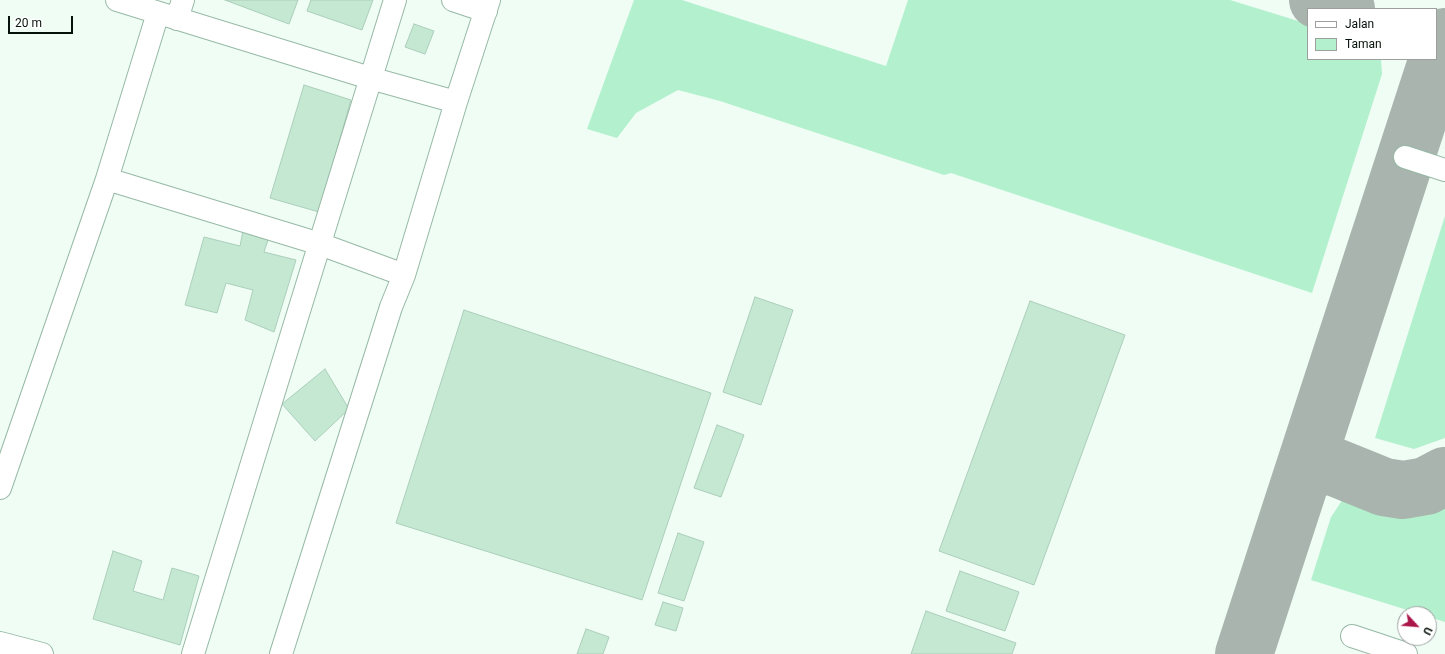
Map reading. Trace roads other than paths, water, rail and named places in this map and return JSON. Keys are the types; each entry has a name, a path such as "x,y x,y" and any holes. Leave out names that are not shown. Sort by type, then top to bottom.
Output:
{"lane":[{"path":"117,0 172,11 370,78 456,102"},
{"path":"193,654 395,0"},
{"path":"281,654 391,307 404,275 456,102 487,6 453,0"},
{"path":"0,488 107,179 172,11"},
{"path":"1405,157 1445,170"},
{"path":"107,179 320,244 404,275"},
{"path":"1352,636 1406,654"},
{"path":"0,643 42,654"}]}
